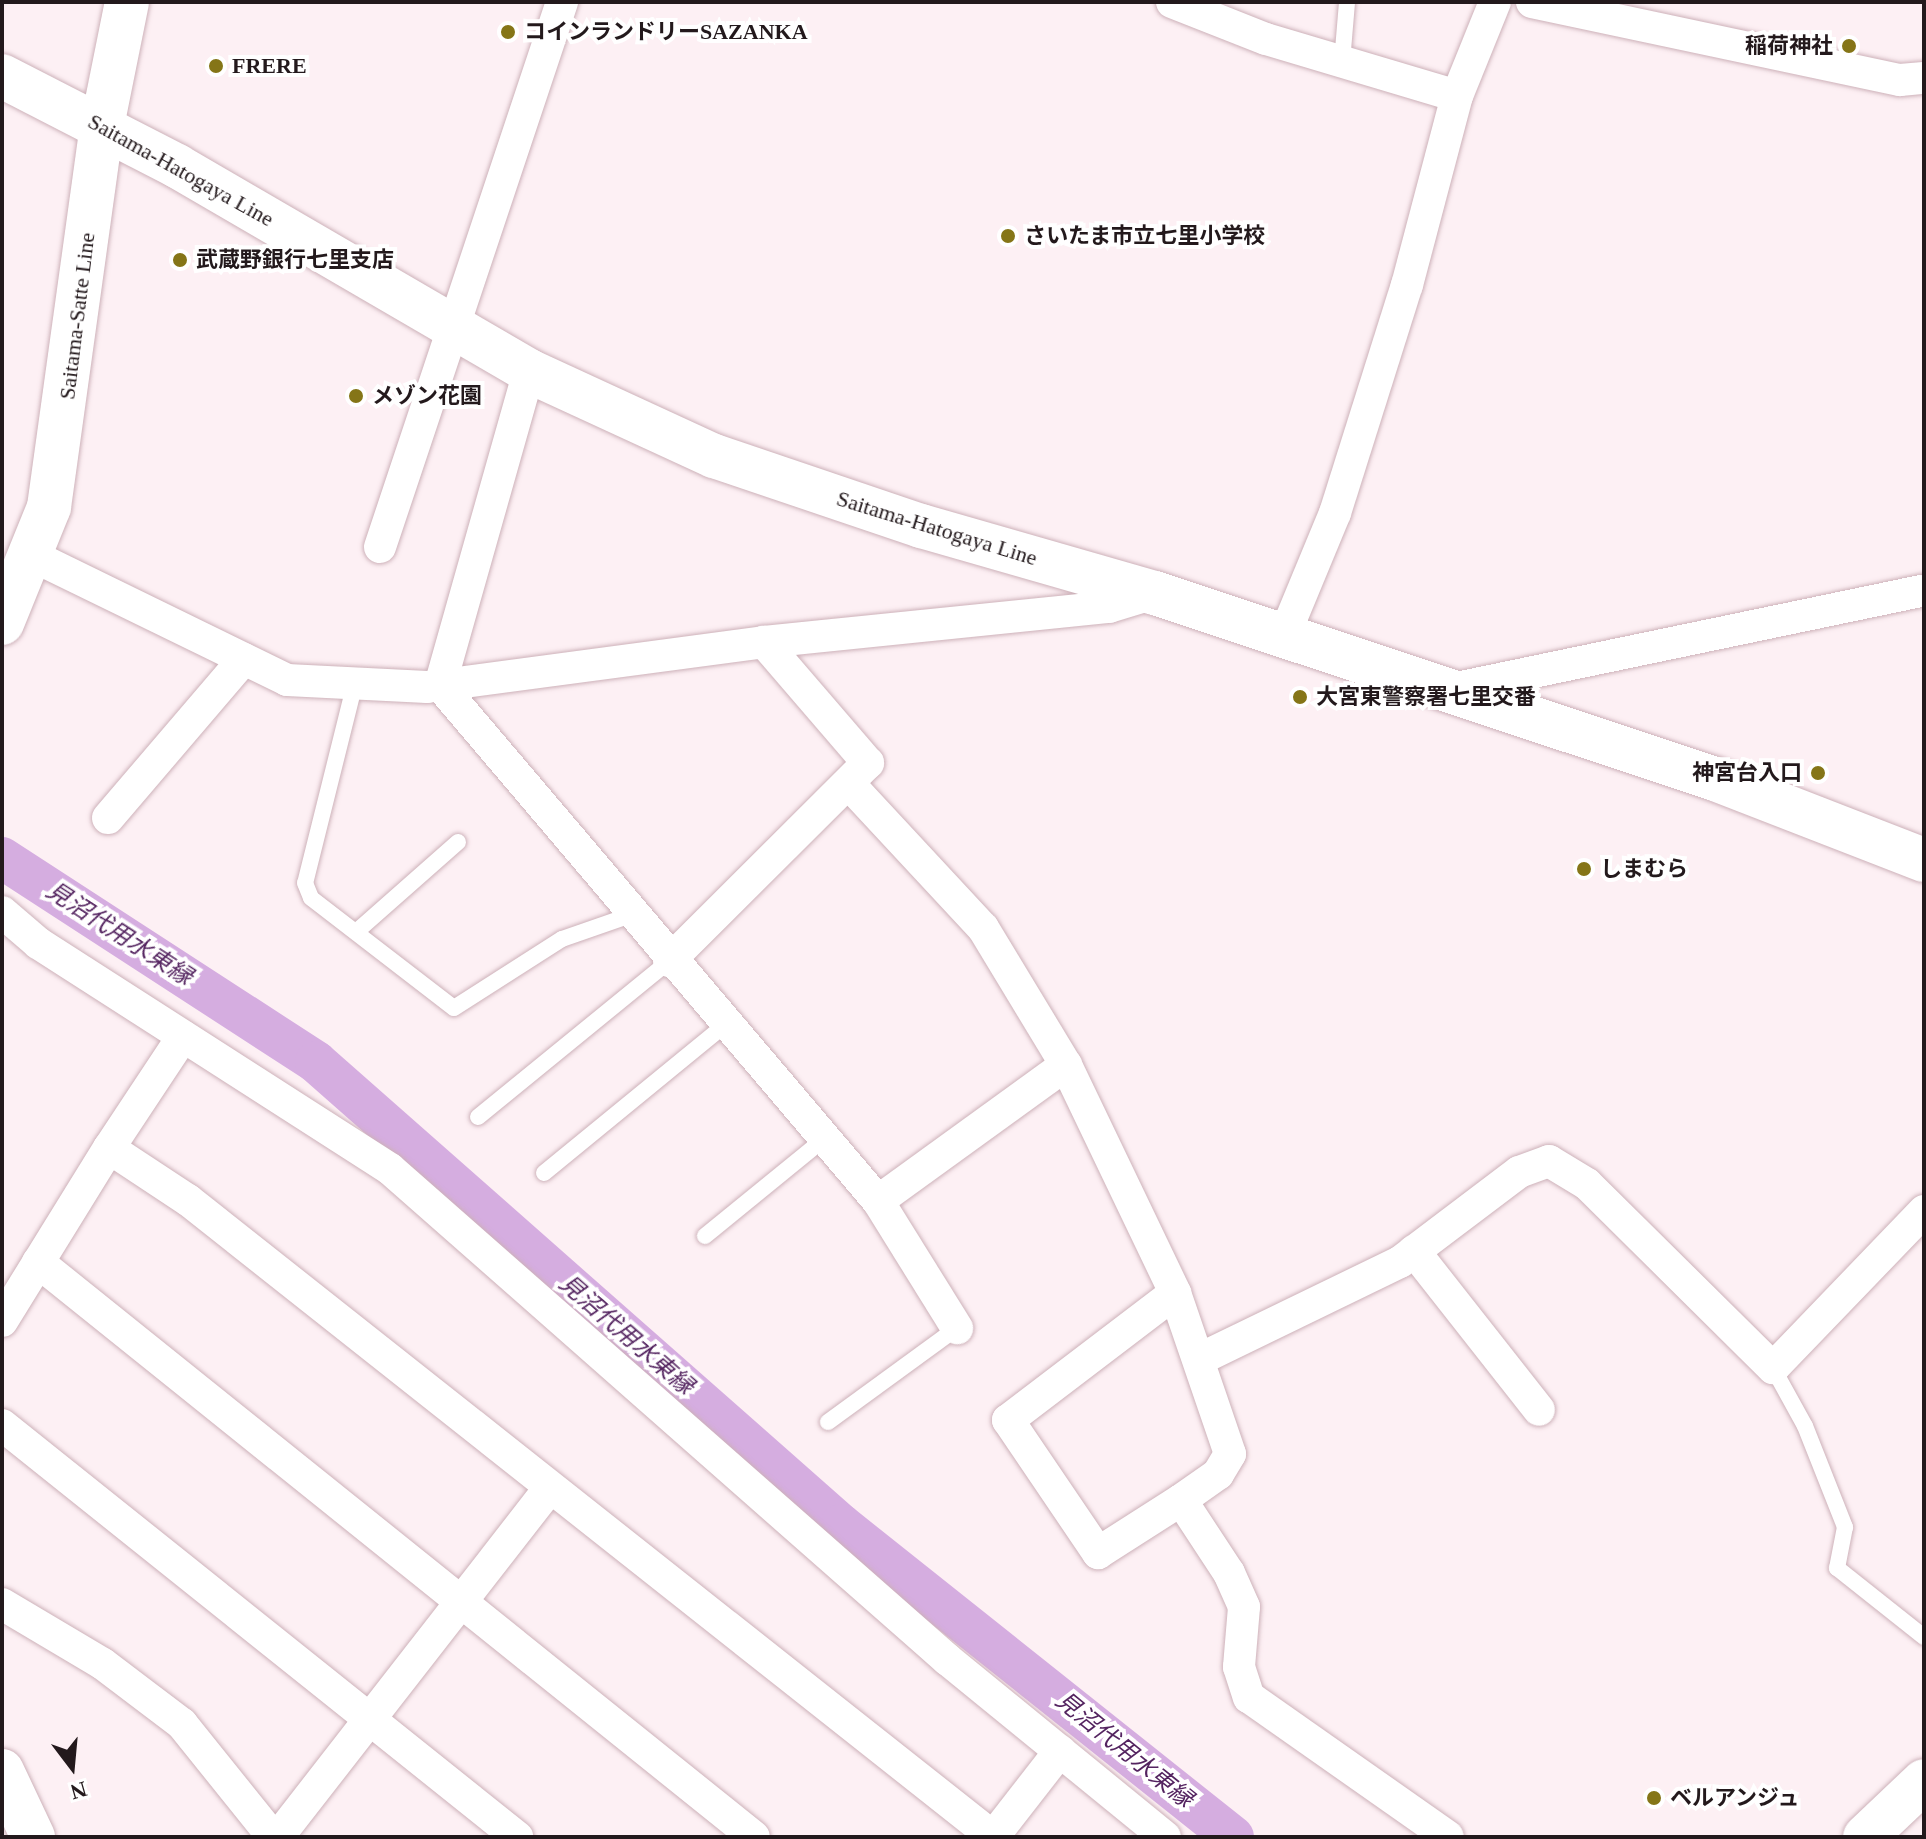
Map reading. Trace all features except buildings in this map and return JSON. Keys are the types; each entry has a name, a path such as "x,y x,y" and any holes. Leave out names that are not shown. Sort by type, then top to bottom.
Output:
{"main road":[{"name":"Saitama-Satte Line","path":"2,623 33,556 59,456 102,126 127,2"},
{"name":"Saitama-Hatogaya Line","path":"2,76 102,126 455,325 529,371 714,456 921,526 1155,593 1715,779 1924,860"},
{"path":"1865,1837 1924,1781"}],"street":[{"path":"380,547 562,2"},
{"path":"1172,2 1342,62 1457,96"},
{"path":"1284,636 1335,513 1407,285 1457,96 1495,2"},
{"path":"1532,2 1900,80 1924,78"},
{"path":"440,685 529,371"},
{"path":"33,556 287,680 355,683 440,685 764,642 1109,607 1155,593"},
{"path":"1444,691 1924,590"},
{"path":"669,961 850,785 868,763 764,642"},
{"path":"108,818 244,659"},
{"path":"440,685 669,961 878,1201 957,1328"},
{"path":"850,785 983,928 1066,1065 1175,1293 1200,1359 1230,1454 1218,1474 1098,1553 1008,1420 1175,1293"},
{"path":"2,912 38,943 390,1169 924,1639 1165,1837"},
{"path":"2,1321 109,1148 183,1036"},
{"path":"878,1201 1066,1065"},
{"path":"109,1148 188,1200 993,1837 1060,1751"},
{"path":"1200,1359 1414,1251 1519,1172 1549,1161 1587,1184 1773,1368 1924,1211"},
{"path":"1414,1251 1539,1410"},
{"path":"38,1262 754,1837"},
{"path":"2,1425 517,1837"},
{"path":"2,1604 103,1664 182,1724 275,1837 371,1720 550,1487"},
{"path":"1181,1500 1229,1573 1244,1607 1239,1667 1249,1697 1448,1837"}],"lane":[{"path":"1342,62 1347,2"},
{"path":"355,683 305,883 311,898 454,1008 562,939 631,915"},
{"path":"356,932 458,842"},
{"path":"478,1117 669,961"},
{"path":"544,1173 726,1024"},
{"path":"705,1236 824,1139"},
{"path":"828,1422 957,1328"},
{"path":"1773,1368 1805,1426 1845,1527 1837,1568 1924,1637"}],"waterway":[{"name":"見沼代用水東縁","path":"2,858 316,1062 841,1525 1233,1837"}],"place":[{"name":"コインランドリーSAZANKA","path":"508,32"},
{"name":"稲荷神社","path":"1849,46"},
{"name":"FRERE","path":"216,66"},
{"name":"さいたま市立七里小学校","path":"1008,236"},
{"name":"武蔵野銀行七里支店","path":"180,260"},
{"name":"メゾン花園","path":"356,396"},
{"name":"大宮東警察署七里交番","path":"1300,697"},
{"name":"神宮台入口","path":"1818,773"},
{"name":"しまむら","path":"1584,869"},
{"name":"ベルアンジュ","path":"1654,1798"}]}
